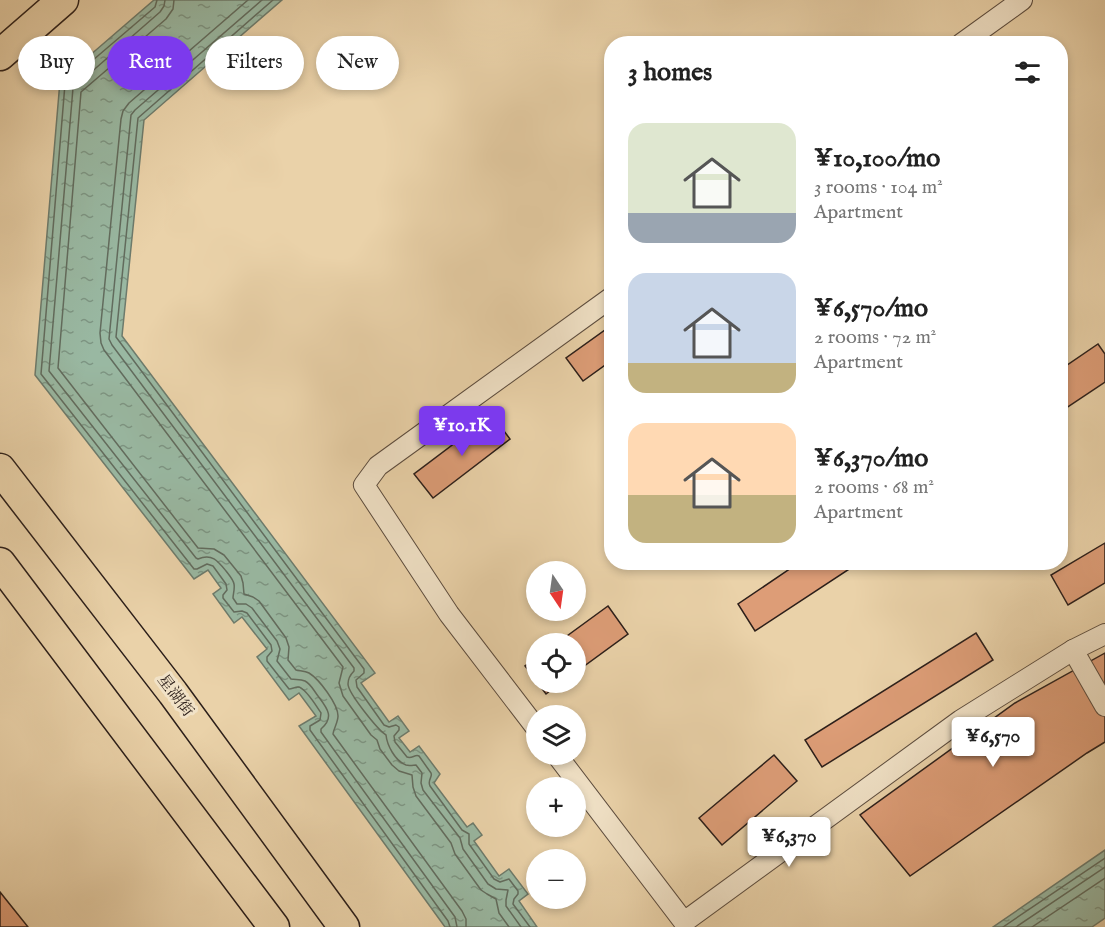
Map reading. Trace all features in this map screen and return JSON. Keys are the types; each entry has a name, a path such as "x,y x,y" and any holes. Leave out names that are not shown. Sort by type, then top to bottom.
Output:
{"main road":[{"path":"0,55 63,0"},
{"name":"星湖街","path":"0,469 173,693 344,927"},
{"path":"0,562 274,927"}],"street":[{"path":"972,36 1022,0"},
{"path":"526,715 449,614 364,485 378,466 604,303"},
{"path":"564,765 684,922 961,720 1073,650 1105,634"},
{"path":"1073,650 1105,706"}],"water":[{"path":"154,0 282,0 241,36 205,36 205,67 193,77 193,36 112,36"},
{"path":"107,40 107,90 178,90 144,120 122,336 375,673 361,683 389,722 398,716 409,731 399,738 410,752 419,746 440,774 434,783 467,827 473,823 482,835 474,841 499,876 509,869 526,891 526,896 519,901 537,927 445,927 299,726 316,716 299,693 289,700 257,657 267,649 242,617 234,623 213,594 221,588 208,570 194,579 35,375 59,90 95,90 95,51"},
{"path":"1105,850 1105,918 1092,927 993,927"}],"building":[{"path":"604,331 604,366 583,381 566,358"},
{"path":"1098,344 1105,354 1105,382 1068,407 1068,365"},
{"path":"492,415 510,439 433,498 414,474"},
{"path":"1105,543 1105,583 1068,605 1051,575 1059,570 1068,570 1068,565"},
{"path":"788,570 848,570 755,631 738,604"},
{"path":"608,606 628,634 586,665 586,633 571,633"},
{"path":"976,633 993,660 822,767 805,740"},
{"path":"1105,653 1105,742 910,876 860,815 1015,703"},
{"path":"774,755 797,781 722,845 699,818"},
{"path":"0,892 28,927 0,927"}]}
